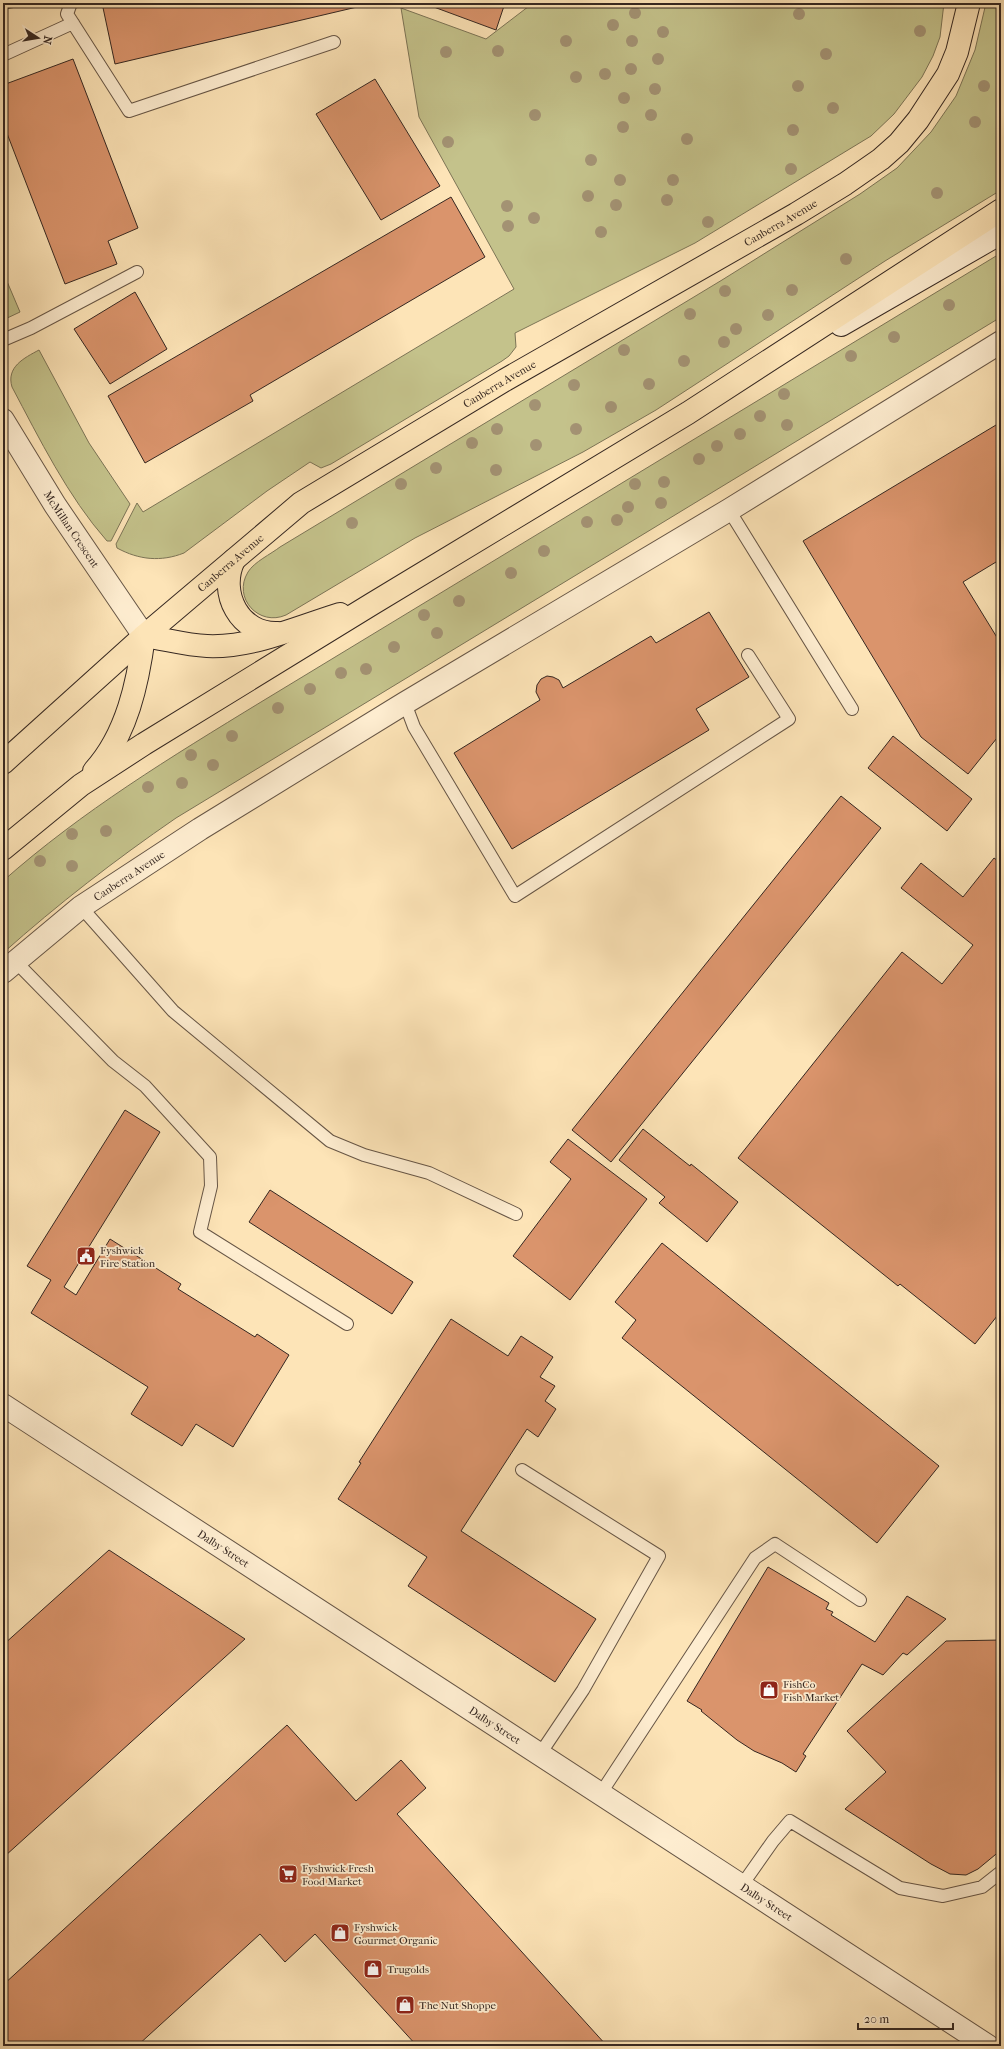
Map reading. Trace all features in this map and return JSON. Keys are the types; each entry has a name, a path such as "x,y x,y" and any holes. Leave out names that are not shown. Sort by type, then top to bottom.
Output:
{"highway":[{"name":"Canberra Avenue","path":"3,762 144,636 301,504 505,380 796,214 845,184 881,159 899,143 918,120 948,74 957,52 969,3"},
{"path":"3,849 81,785 150,740 688,413 1001,210"},
{"path":"234,560 229,573 229,588 233,607 237,614 252,627 268,633 278,633"},
{"path":"81,785 106,757 121,729 137,677 144,636 207,646 242,643 372,604"}],"street":[{"path":"688,413 1001,233"},
{"name":"Canberra Avenue","path":"9,966 81,907 200,829 405,703 729,510 1001,342"},
{"name":"McMillan Crescent","path":"3,420 55,505 144,636"},
{"name":"Dalby Street","path":"3,1405 988,2046"}],"lane":[{"path":"71,3 67,14 129,111 334,42"},
{"path":"3,55 73,23"},
{"path":"3,340 31,328 137,272"},
{"path":"729,510 852,709"},
{"path":"405,703 414,727 515,896 790,719 748,655"},
{"path":"81,907 173,1011 330,1140 364,1155 429,1173 516,1214"},
{"path":"9,966 113,1061 145,1086 210,1157 212,1186 200,1232 347,1324"},
{"path":"522,1470 659,1556 583,1690 540,1754"},
{"path":"601,1793 755,1558 776,1544 860,1600"},
{"path":"742,1885 772,1841 790,1821 900,1888 943,1896 982,1887 1001,1872"}],"shaded area":[{"path":"533,3 944,3 940,37 933,56 922,77 894,114 871,136 695,243 515,333 516,347 509,356 502,361 331,464 321,468 310,462 267,491 184,553 158,559 134,555 117,548 116,544 137,503 143,512 514,289 419,117 401,8 486,39"},
{"path":"986,3 1001,3 1001,190 885,261 656,410 583,452 415,538 286,615 276,618 266,617 258,614 251,608 243,591 244,582 251,568 263,558 722,280 860,194 897,168 931,132 956,96 975,50"},
{"path":"1001,253 1001,317 176,818 87,883 3,953 3,881 33,855 96,808 161,764 227,723"},
{"path":"3,272 20,312 3,320"},
{"path":"39,350 89,443 130,504 111,541 107,541 93,524 67,486 55,467 12,387 11,380 14,369 22,360"}],"building":[{"path":"3,3 23,3 24,6 3,9"},
{"path":"102,3 374,3 115,64"},
{"path":"423,3 505,3 496,30"},
{"path":"73,59 138,228 108,241 117,264 65,284 3,123 3,85"},
{"path":"375,79 440,186 381,220 316,114"},
{"path":"451,197 485,257 250,395 253,401 145,463 108,396"},
{"path":"135,292 167,349 110,384 74,329"},
{"path":"1001,422 1001,559 963,582 1001,644 1001,733 968,774 921,737 803,541"},
{"path":"709,612 749,677 696,709 709,730 512,849 454,753 540,700 536,692 537,685 541,679 547,676 553,677 559,680 563,688 651,636 656,643"},
{"path":"893,736 972,799 947,831 868,768"},
{"path":"841,796 881,828 611,1162 572,1130"},
{"path":"994,858 1001,863 1001,1311 975,1344 900,1284 898,1286 738,1158 902,952 942,984 973,945 901,888 921,863 963,897"},
{"path":"125,1110 160,1132 64,1287 76,1295 110,1239 181,1284 178,1289 255,1337 257,1334 289,1355 233,1447 196,1424 182,1446 131,1414 148,1387 31,1313 51,1280 27,1266"},
{"path":"643,1129 690,1166 691,1164 738,1202 707,1242 659,1203 665,1197 619,1160"},
{"path":"568,1139 647,1199 570,1300 513,1256 571,1179 550,1162"},
{"path":"270,1190 413,1282 392,1314 249,1222"},
{"path":"662,1243 939,1466 877,1543 622,1338 636,1320 615,1302"},
{"path":"451,1319 508,1356 521,1336 553,1357 540,1377 555,1386 545,1401 556,1409 538,1437 527,1429 461,1531 596,1619 555,1682 408,1586 427,1557 338,1499 361,1463 359,1462"},
{"path":"109,1550 245,1639 5,1856 3,1854 3,1645"},
{"path":"768,1567 829,1603 826,1609 833,1612 831,1615 875,1642 907,1596 946,1619 907,1655 903,1653 883,1675 862,1664 803,1754 806,1756 796,1772 782,1763 754,1751 737,1740 701,1711 702,1710 687,1701"},
{"path":"1001,1640 1001,1850 978,1869 966,1875 950,1874 931,1864 845,1809 886,1772 847,1731 946,1641"},
{"name":"Fyshwick Fresh Food Market","path":"287,1725 356,1801 401,1760 426,1788 397,1814 607,2046 417,2046 315,1934 285,1962 260,1934 137,2046 3,2046 3,1985"}],"place":[{"name":"Fyshwick Fire Station","path":"86,1256"},
{"name":"FishCo Fish Market","path":"769,1690"},
{"name":"Fyshwick Fresh Food Market","path":"288,1874"},
{"name":"Fyshwick Gourmet Organic","path":"340,1933"},
{"name":"Trugolds","path":"373,1969"},
{"name":"The Nut Shoppe","path":"405,2005"}]}
